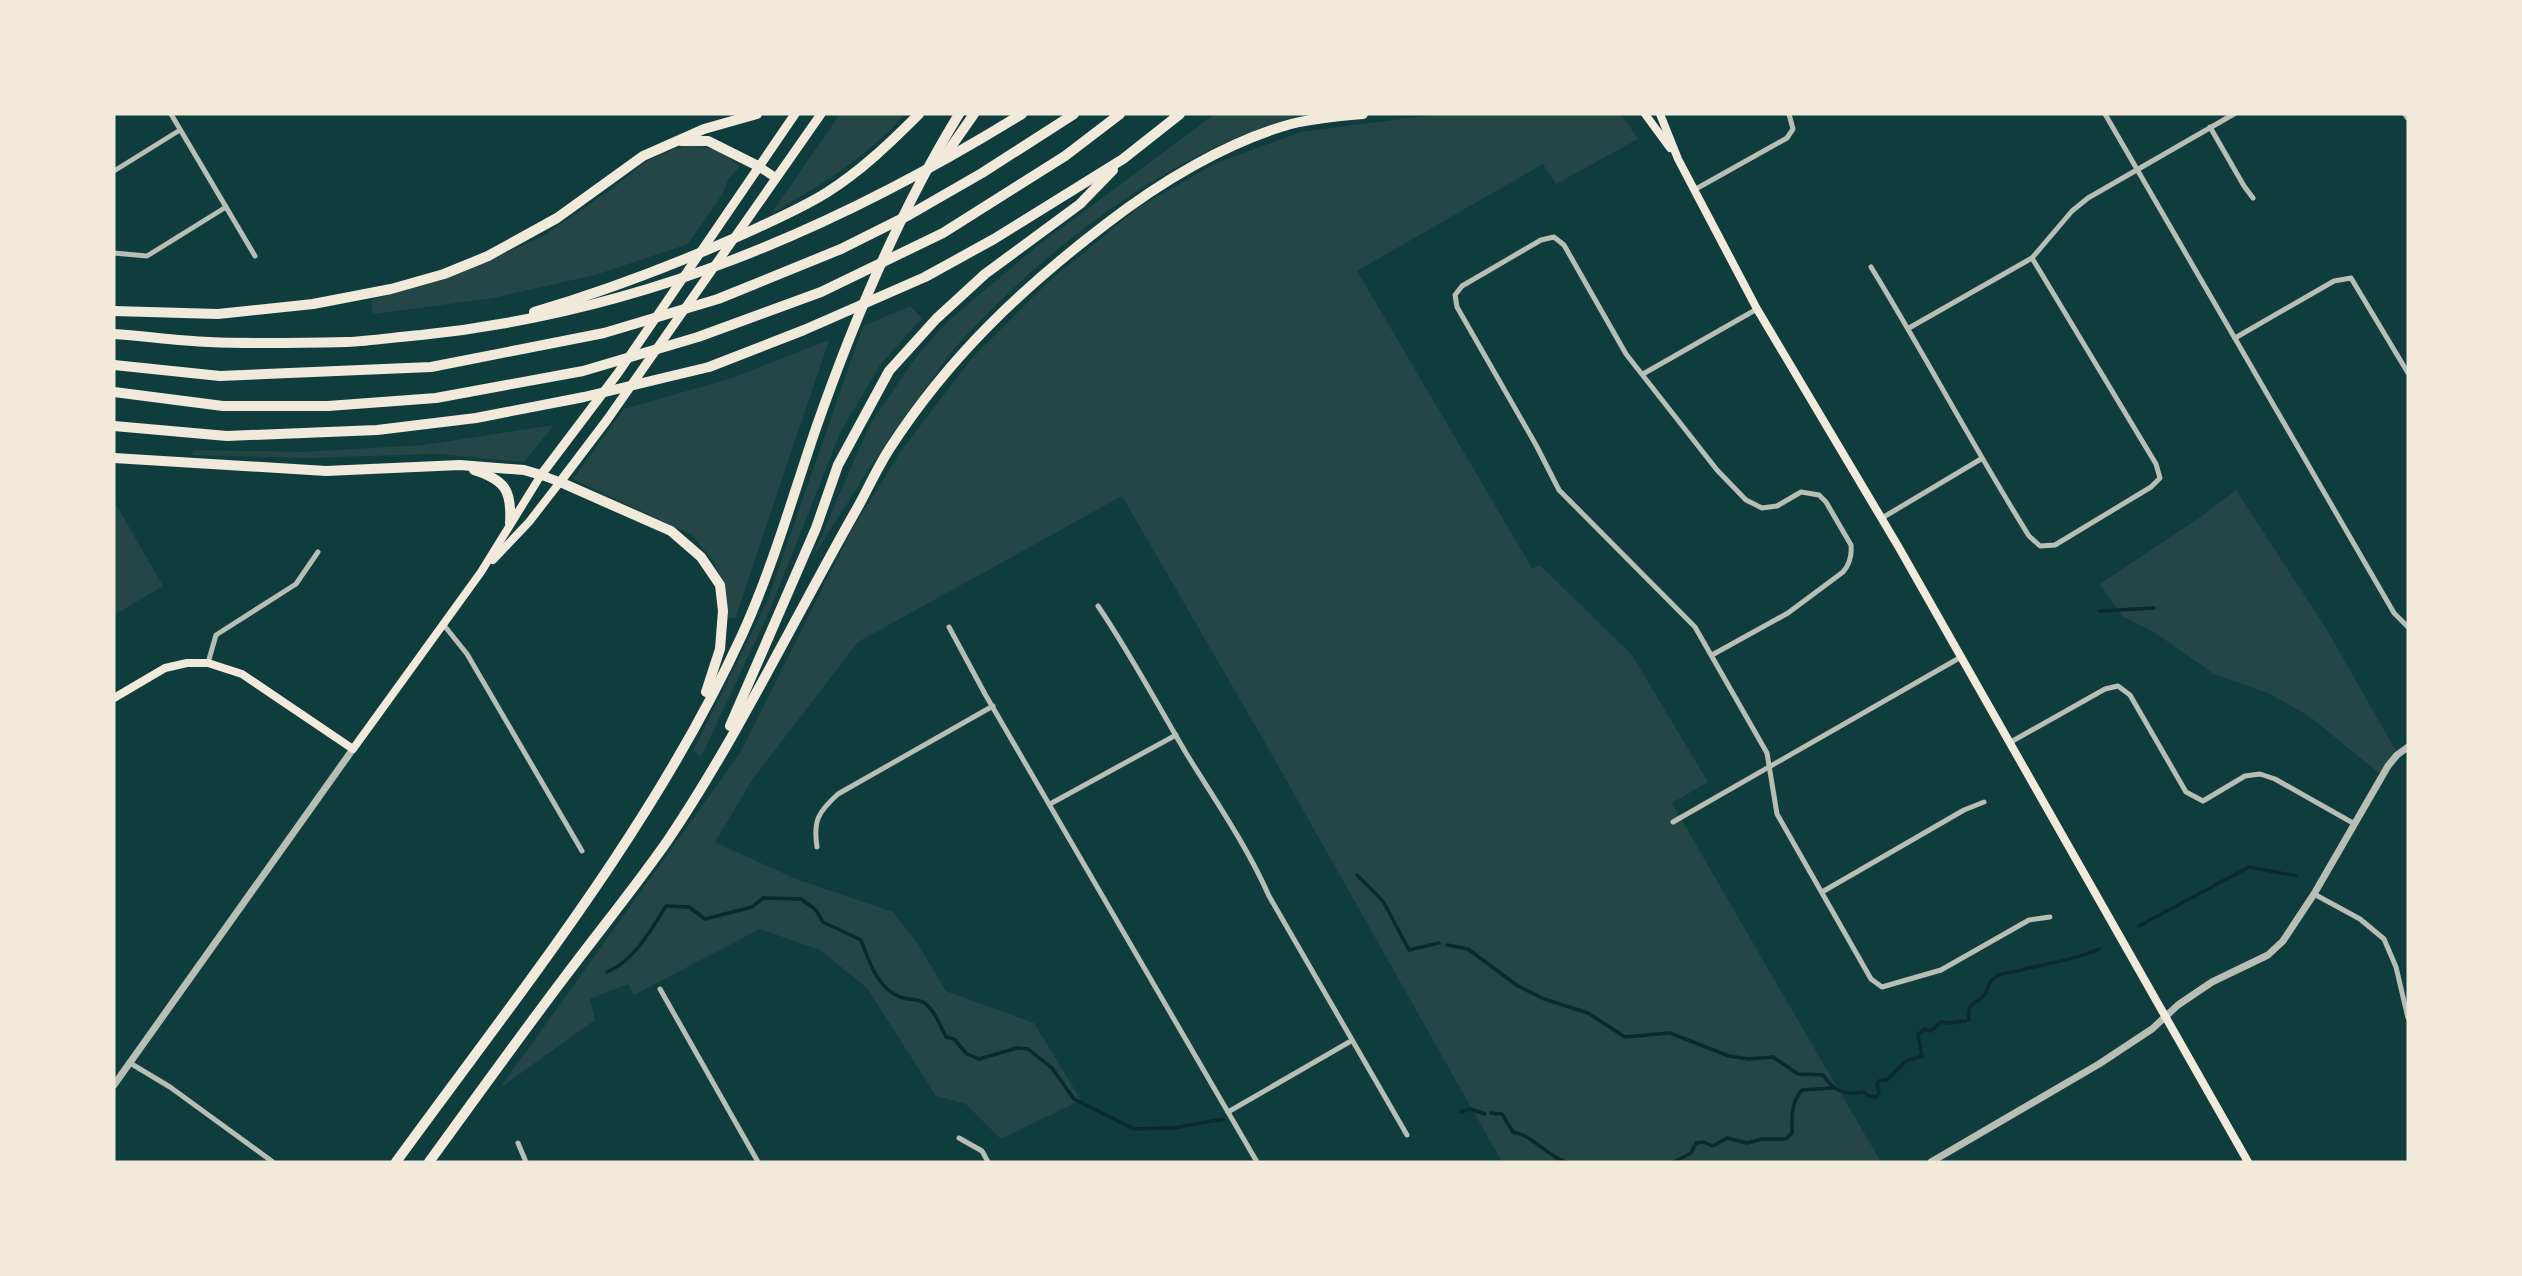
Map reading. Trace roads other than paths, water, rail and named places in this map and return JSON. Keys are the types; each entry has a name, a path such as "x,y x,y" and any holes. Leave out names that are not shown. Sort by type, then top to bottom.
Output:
{"highway":[{"path":"114,311 218,314 313,304 391,289 444,274 488,256 557,218 643,156 704,129 757,114"},
{"path":"480,329 578,299 710,249 782,217 825,194 882,152 919,114"},
{"path":"396,1162 578,912 637,824 689,735 742,634 780,538 850,335 908,209 959,114"},
{"path":"908,209 974,114"},
{"path":"114,334 208,342 337,342 480,329 570,312 673,282 752,254 859,206 1022,114"},
{"path":"114,365 220,376 431,367 604,333 718,299 841,249 909,215 982,173 1074,114"},
{"path":"114,392 223,406 328,406 436,398 583,371 698,337 821,292 943,233 1065,156 1121,114"},
{"path":"114,426 227,436 377,430 476,418 559,402 709,366 804,330 925,277 994,239 1123,159 1180,114"},
{"path":"429,1162 529,1023 667,841 746,712 889,449 942,377 997,315 1050,267 1133,203 1206,159 1239,142 1290,124 1323,117 1363,114"},
{"path":"677,141 708,141 758,166"},
{"path":"667,841 735,717 816,528 838,465 889,371 936,318 985,274 1080,204 1123,159"},
{"path":"114,458 326,471 460,465 524,470 541,475"},
{"path":"460,465 490,475 502,484 511,503 510,523"},
{"path":"560,482 671,531 701,557 720,586 723,611 720,649 711,681 689,735"}],"main road":[{"path":"114,698 165,668 187,663 208,663 242,674 354,749 481,572 541,475 618,373 795,114"},
{"path":"481,572 529,522 560,482 821,114"},
{"path":"1645,114 1678,159"},
{"path":"1660,114 1678,159 1757,309 1961,657 2248,1162"},
{"path":"758,166 776,178"},
{"path":"541,475 560,482"}],"street":[{"path":"171,114 255,256"},
{"path":"1694,190 1787,138 1794,129 1789,114"},
{"path":"2105,114 2393,613 2408,627"},
{"path":"1909,328 2032,258 2072,211 2088,198 2234,114"},
{"path":"2210,127 2253,198"},
{"path":"114,171 180,130"},
{"path":"114,253 146,256 226,207"},
{"path":"1712,655 1788,613 1843,572 1848,567 1851,545 1826,502 1819,495 1801,492 1777,506 1762,508 1746,500 1717,470 1626,354 1564,245 1554,237 1541,240 1462,286 1455,295 1457,307 1559,490 1690,621 1712,655 1767,753 1777,814 1871,979 1882,987 1941,970 2029,920 2050,918"},
{"path":"1871,267 1909,328 1981,459 2029,536 2040,546 2055,545 2151,487 2160,478 2156,464 2032,258"},
{"path":"2235,338 2334,281 2351,278 2408,373"},
{"path":"1643,374 1757,309"},
{"path":"1881,519 1981,459"},
{"path":"208,663 216,635 296,584 318,552"},
{"path":"1098,606 1130,652 1176,735 1257,869 1269,896 1407,1135"},
{"path":"443,623 467,654 582,850"},
{"path":"949,627 1257,1162"},
{"path":"1673,822 1961,657"},
{"path":"2009,743 2105,689 2118,685 2130,695 2186,792 2203,801 2245,776 2260,774 2275,779 2353,823"},
{"path":"817,847 814,827 828,803 838,794 993,706"},
{"path":"1050,804 1176,735"},
{"path":"1931,1162 2099,1064 2152,1029 2212,982 2267,955 2283,940 2314,894 2388,766 2408,747"},
{"path":"114,1085 354,749"},
{"path":"1822,892 1964,810 1984,803"},
{"path":"2314,894 2360,919 2384,939 2396,967 2408,1018"},
{"path":"660,989 758,1162"},
{"path":"1228,1112 1351,1041"},
{"path":"130,1063 170,1087 273,1162"},
{"path":"959,1138 982,1151 988,1162"},
{"path":"518,1143 526,1162"}],"waterway":[{"path":"2099,611 2154,608"},
{"path":"2139,926 2249,867 2296,876"},
{"path":"1357,875 1383,901 1409,950 1439,943"},
{"path":"607,972 634,953 666,906 689,907 705,919 752,907 763,898 801,899 816,910 823,922 861,940 875,973 885,987 900,997 926,1004 946,1037 954,1039 967,1054 979,1059 1017,1048 1028,1049 1052,1068 1074,1099 1134,1129 1174,1128 1223,1119"},
{"path":"1447,945 1468,949 1518,986 1544,999 1588,1013 1625,1037 1670,1033 1729,1056 1748,1059 1773,1057 1798,1074 1823,1075 1840,1091 1863,1092 1876,1097 1879,1093 1879,1081 1887,1080 1906,1061 1922,1056 1918,1035 1924,1029 1931,1031 1940,1022 1969,1020 1971,1006 1982,998 1994,978 2099,949"},
{"path":"1674,1162 1691,1153 1696,1143 1703,1142 1713,1146 1727,1138 1747,1143 1762,1139 1786,1139 1792,1133 1794,1105 1802,1090 1833,1088"},
{"path":"1461,1112 1470,1109 1485,1114"},
{"path":"1491,1113 1502,1114 1513,1132 1521,1134 1566,1162"}]}
